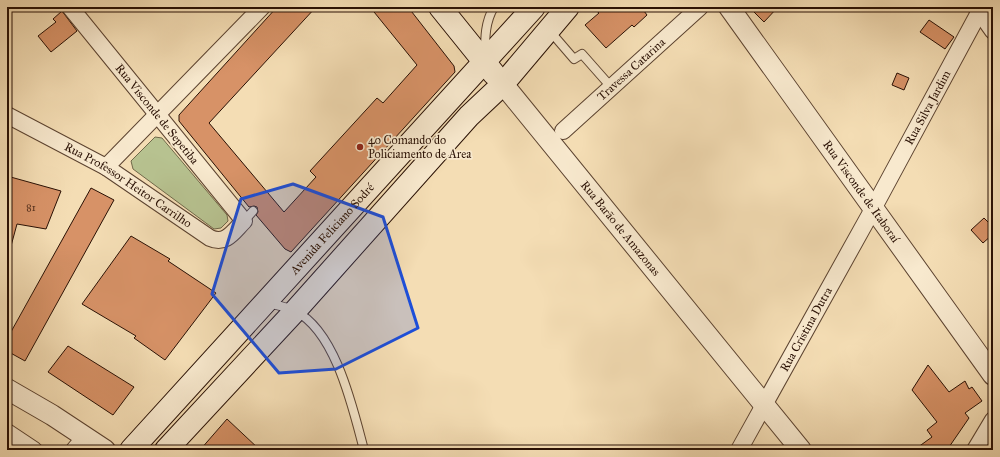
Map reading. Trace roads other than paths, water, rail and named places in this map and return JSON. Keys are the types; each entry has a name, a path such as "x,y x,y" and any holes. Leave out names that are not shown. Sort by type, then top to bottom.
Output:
{"main road":[{"name":"Rua Barão de Amazonas","path":"440,7 502,84"},
{"name":"Avenida Feliciano Sodré","path":"131,450 434,115 485,62 534,7"},
{"path":"166,450 295,311 469,116 502,84 568,7"}],"street":[{"name":"Rua Visconde de Sepetiba","path":"70,7 158,116 248,216"},
{"path":"106,167 158,116 262,7"},
{"name":"Travessa Catarina","path":"563,131 612,88 699,7"},
{"name":"Rua Visconde de Itaboraí","path":"729,7 993,375"},
{"path":"979,9 993,31"},
{"name":"Rua Silva Jardim","path":"873,209 979,9"},
{"name":"Rua Barão de Amazonas","path":"502,84 801,450"},
{"name":"Rua Professor Heitor Carrilho","path":"7,115 106,167 218,242 225,239 248,216"},
{"name":"Rua Cristina Dutra","path":"739,450 873,209"},
{"path":"7,389 52,415 80,444 105,450"},
{"path":"975,450 993,420"},
{"path":"7,432 34,450"}],"lane":[{"path":"485,62 485,32 494,7"},
{"path":"548,30 574,59 582,54 612,88"},
{"path":"265,302 295,311 312,325 328,344 348,391 364,450"}],"place":[{"name":"4o Comando do Policiamento de Area","path":"360,147"}]}
